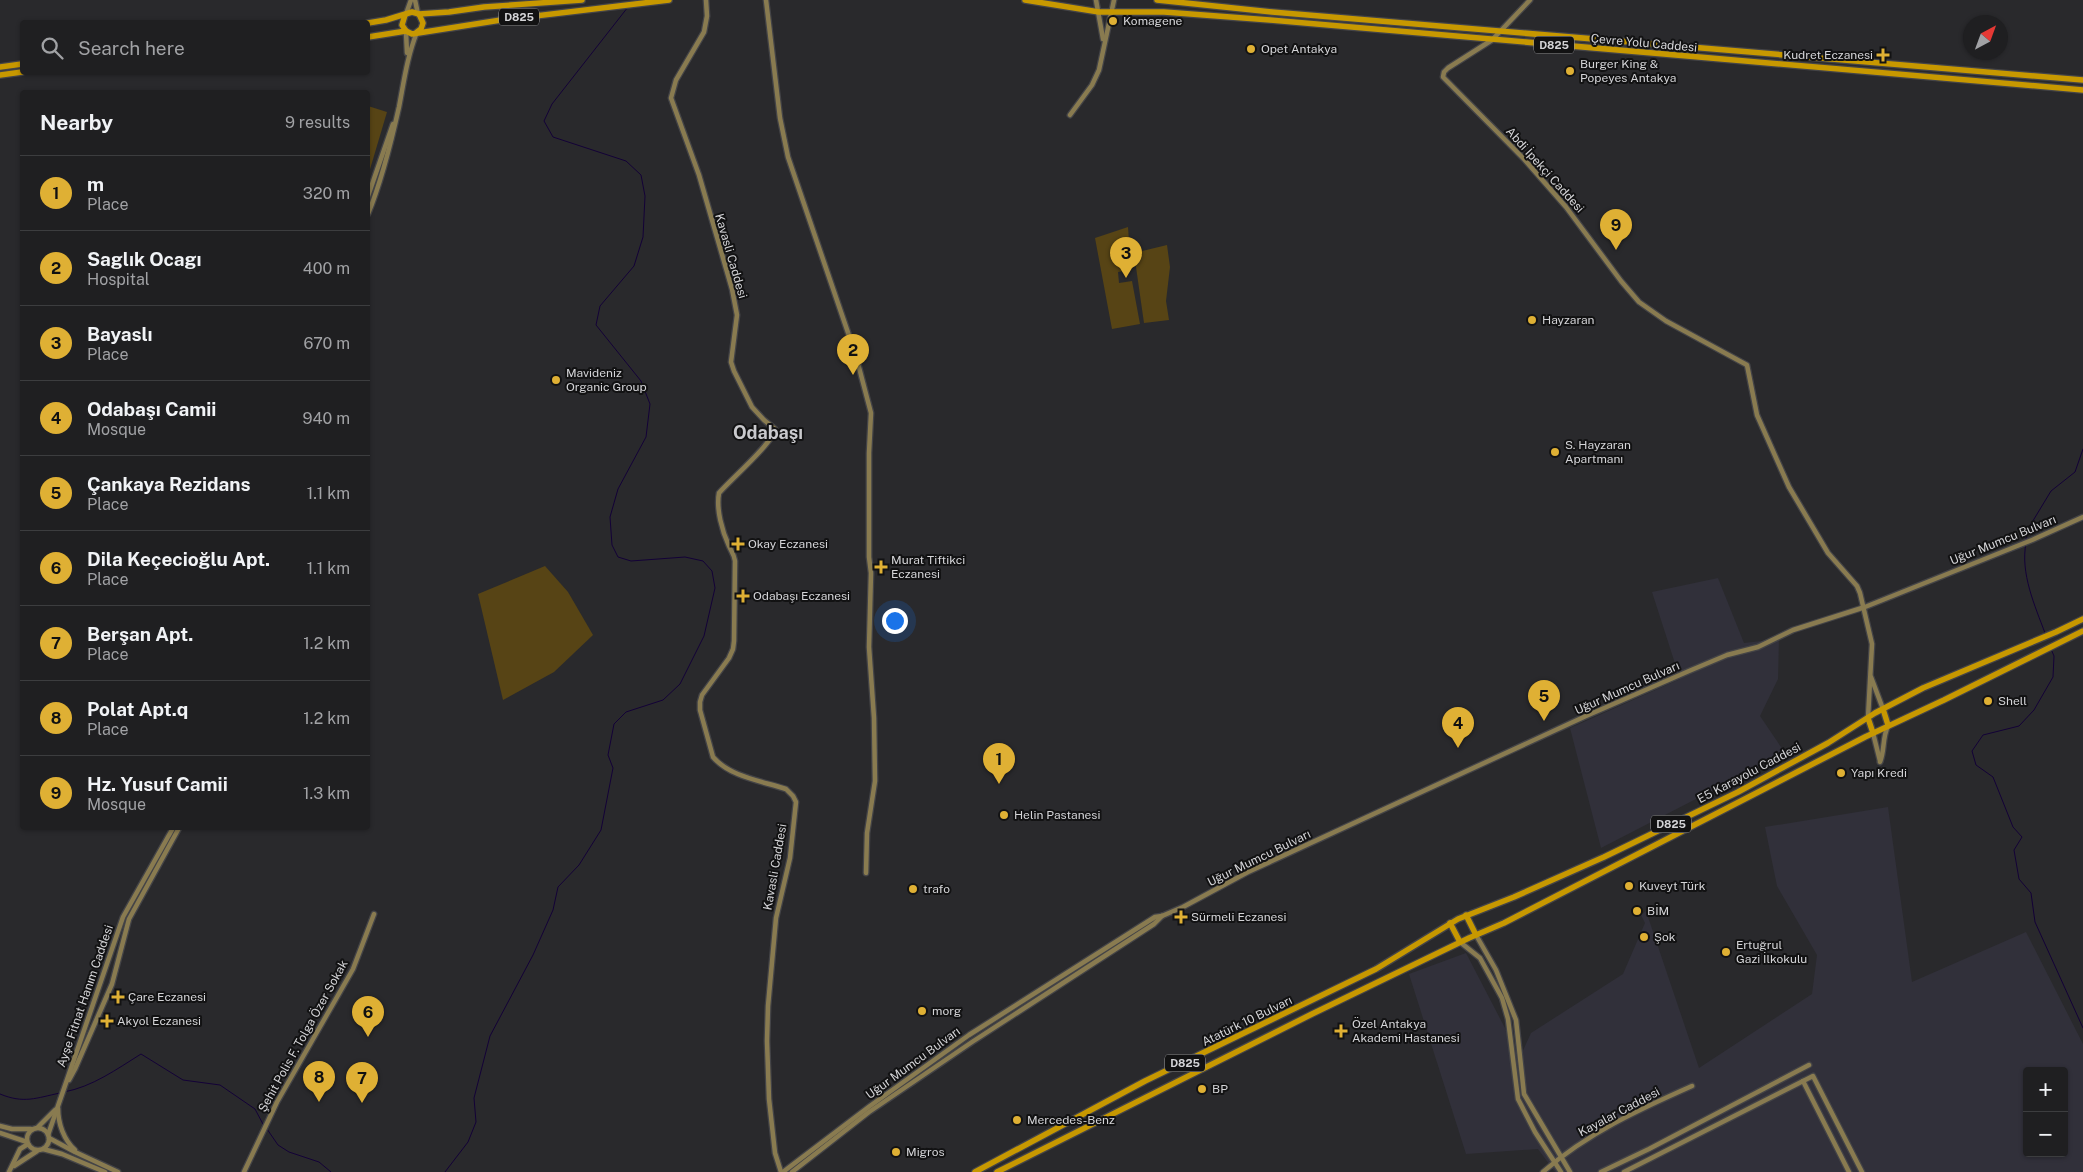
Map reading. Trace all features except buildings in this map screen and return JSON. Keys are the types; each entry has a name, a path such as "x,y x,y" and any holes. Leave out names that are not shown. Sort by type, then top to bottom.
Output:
{"highway":[{"name":"D825","path":"370,23 412,12 418,14 582,0"},
{"name":"D825","path":"370,37 406,31 412,34 621,4 669,0"},
{"name":"Çevre Yolu Caddesi","path":"1025,0 1099,12 1173,13 2083,90"},
{"name":"Çevre Yolu Caddesi","path":"1157,0 2083,80"},
{"path":"406,14 402,25 406,31"},
{"path":"417,32 421,29 423,23 418,14"},
{"path":"0,67 20,64"},
{"path":"0,75 20,72"},
{"name":"E5 Karayolu Caddesi","path":"1396,956 1466,915 1559,878 1738,792 1923,688 2056,632 2083,618"},
{"name":"E5 Karayolu Caddesi","path":"1402,970 1460,942 1504,924 1888,725 1944,700 2083,631"},
{"path":"1882,710 1888,725"},
{"path":"1868,718 1873,733"},
{"path":"1466,915 1476,935"},
{"path":"1450,923 1460,942"},
{"name":"Atatürk 10 Bulvarı","path":"975,1172 1145,1082 1376,969 1396,956"},
{"name":"Atatürk 10 Bulvarı","path":"997,1172 1402,970"}],"street":[{"path":"406,14 411,0"},
{"path":"415,0 418,14"},
{"name":"Kavasli Caddesi","path":"706,0 707,16 704,32 681,70 671,98 699,175 732,290 737,315 731,362 734,372 752,407 764,420 775,428 775,432 768,443 719,493 717,503 725,535 736,560 734,641 733,650 729,658 702,695 700,710 713,757 717,762 728,770 786,789 794,796 796,802 790,858 776,918 768,1006 769,1099 775,1153 782,1172"},
{"path":"766,0 780,118 788,156 856,356 871,413 869,453 869,557 871,573 869,647 874,718 875,781 867,833 866,873"},
{"path":"1096,0 1103,33 1103,50"},
{"path":"1070,115 1092,85 1099,70 1114,0"},
{"name":"Abdi İpekçi Caddesi","path":"1530,0 1504,30 1492,40 1448,68 1444,72 1444,77 1524,159 1564,204 1639,302 1666,321 1747,365 1757,415 1782,472 1828,553 1857,586 1863,607"},
{"path":"406,31 408,60"},
{"path":"370,208 390,146 408,60 417,32"},
{"path":"370,190 386,140 398,114"},
{"name":"Uğur Mumcu Bulvarı","path":"792,1172 869,1112 996,1025 1154,924 1162,916 1248,872 1595,712 1727,655 1758,647 1792,630 1863,607 2032,540 2083,517"},
{"path":"1863,607 1872,644 1868,718"},
{"path":"1870,665 1872,681 1882,710"},
{"path":"1873,733 1880,762 1884,753 1884,736 1888,725"},
{"name":"Ayşe Fitnat Hanım Caddesi","path":"49,1136 57,1107 68,1081 123,917 172,830"},
{"name":"Ayşe Fitnat Hanım Caddesi","path":"68,1081 112,984 129,919 178,830"},
{"name":"Şehit Polis F. Tolga Özer Sokak","path":"244,1172 268,1120 353,969 374,914"},
{"name":"Uğur Mumcu Bulvarı","path":"782,1172 969,1035 1155,917 1162,916"},
{"path":"1476,935 1496,970 1516,1020 1524,1094 1557,1160 1561,1172"},
{"path":"1460,942 1480,958 1502,998 1508,1019 1518,1099 1535,1132 1557,1160 1570,1172"},
{"path":"102,983 106,980 112,984"},
{"path":"1601,1172 1649,1149 1809,1065"},
{"path":"1624,1172 1813,1076 1862,1172"},
{"path":"1803,1081 1849,1172"},
{"name":"Kayalar Caddesi","path":"1543,1172 1557,1160 1592,1137 1648,1106 1692,1086"},
{"path":"57,1107 61,1128 70,1145 80,1155"},
{"name":"Ayşe Fitnat Hanım Caddesi","path":"35,1128 57,1107"},
{"path":"0,1126 12,1129 35,1128 44,1130 49,1136 80,1155 118,1172"},
{"path":"10,1172 20,1149 27,1143 27,1134 35,1128"},
{"path":"0,1133 27,1143 32,1149 62,1154 105,1172"},
{"path":"13,1167 48,1144 49,1136"}],"shaded area":[{"path":"370,107 387,112 370,169"},
{"path":"1128,227 1131,270 1118,272 1119,283 1132,281 1140,324 1112,329 1095,238"},
{"path":"1167,245 1170,267 1166,301 1169,320 1144,323 1134,253"},
{"path":"545,566 568,592 593,635 554,672 503,700 478,594"},
{"path":"1718,578 1744,643 1779,639 1778,679 1760,716 1785,753 1601,848 1570,728 1680,679 1652,592"},
{"path":"1888,807 1912,982 2026,932 2083,1044 2083,1172 1555,1172 1538,1149 1466,1154 1409,974 1466,953 1520,1057 1531,1033 1623,974 1645,923 1641,915 1646,911 1699,1068 1812,994 1817,955 1777,886 1765,827"}],"waterway":[{"path":"445,1172 468,1142 476,1122 474,1098 490,1036 533,955 553,910 558,887 579,865 601,830 613,768 608,755 614,724 626,712 663,700 680,684 704,636 715,588 712,571 703,561 685,557 631,561 618,557 612,545 610,517 618,489 646,437 650,404 641,381 596,325 600,306 634,266 643,237 645,196 641,175 626,161 553,137 544,121 552,104 628,7"},
{"path":"2026,539 2028,529 2051,491 2075,472 2083,449"},
{"path":"2026,543 2025,566 2027,578 2045,633"},
{"path":"2051,649 2054,656 2053,677 2034,710 2019,726 1983,735 1972,751 1976,765 1993,777 2013,827 2022,837 2014,850 2019,879 2031,893 2035,922 2083,1028"},
{"path":"64,1092 94,1082 141,1054 183,1080 220,1085 255,1109 264,1126"},
{"path":"0,1094 23,1099 60,1093"},
{"path":"267,1129 278,1145 289,1152 319,1162 331,1172"}],"place":[{"name":"Komagene","path":"1113,21"},
{"name":"Opet Antakya","path":"1251,49"},
{"name":"Kudret Eczanesi","path":"1883,55"},
{"name":"Burger King & Popeyes Antakya","path":"1570,71"},
{"name":"Hz. Yusuf Camii","path":"1616,250"},
{"name":"Bayaslı","path":"1126,278"},
{"name":"Hayzaran","path":"1532,320"},
{"name":"Saglık Ocagı","path":"853,375"},
{"name":"Mavideniz Organic Group","path":"556,380"},
{"name":"S. Hayzaran Apartmanı","path":"1555,452"},
{"name":"Okay Eczanesi","path":"738,544"},
{"name":"Murat Tiftikci Eczanesi","path":"881,567"},
{"name":"Odabaşı Eczanesi","path":"743,596"},
{"name":"Shell","path":"1988,701"},
{"name":"Çankaya Rezidans","path":"1544,721"},
{"name":"Odabaşı Camii","path":"1458,748"},
{"name":"Yapı Kredi","path":"1841,773"},
{"name":"m","path":"999,784"},
{"name":"Helin Pastanesi","path":"1004,815"},
{"name":"Kuveyt Türk","path":"1629,886"},
{"name":"trafo","path":"913,889"},
{"name":"BİM","path":"1637,911"},
{"name":"Sürmeli Eczanesi","path":"1181,917"},
{"name":"Şok","path":"1644,937"},
{"name":"Ertuğrul Gazi İlkokulu","path":"1726,952"},
{"name":"Çare Eczanesi","path":"118,997"},
{"name":"morg","path":"922,1011"},
{"name":"Akyol Eczanesi","path":"107,1021"},
{"name":"Özel Antakya Akademi Hastanesi","path":"1341,1031"},
{"name":"Dila Keçecioğlu Apt.","path":"368,1037"},
{"name":"BP","path":"1202,1089"},
{"name":"Polat Apt.q","path":"319,1102"},
{"name":"Berşan Apt.","path":"362,1103"},
{"name":"Mercedes-Benz","path":"1017,1120"},
{"name":"Migros","path":"896,1152"}],"district":[{"name":"Odabaşı","path":"768,432"}]}
